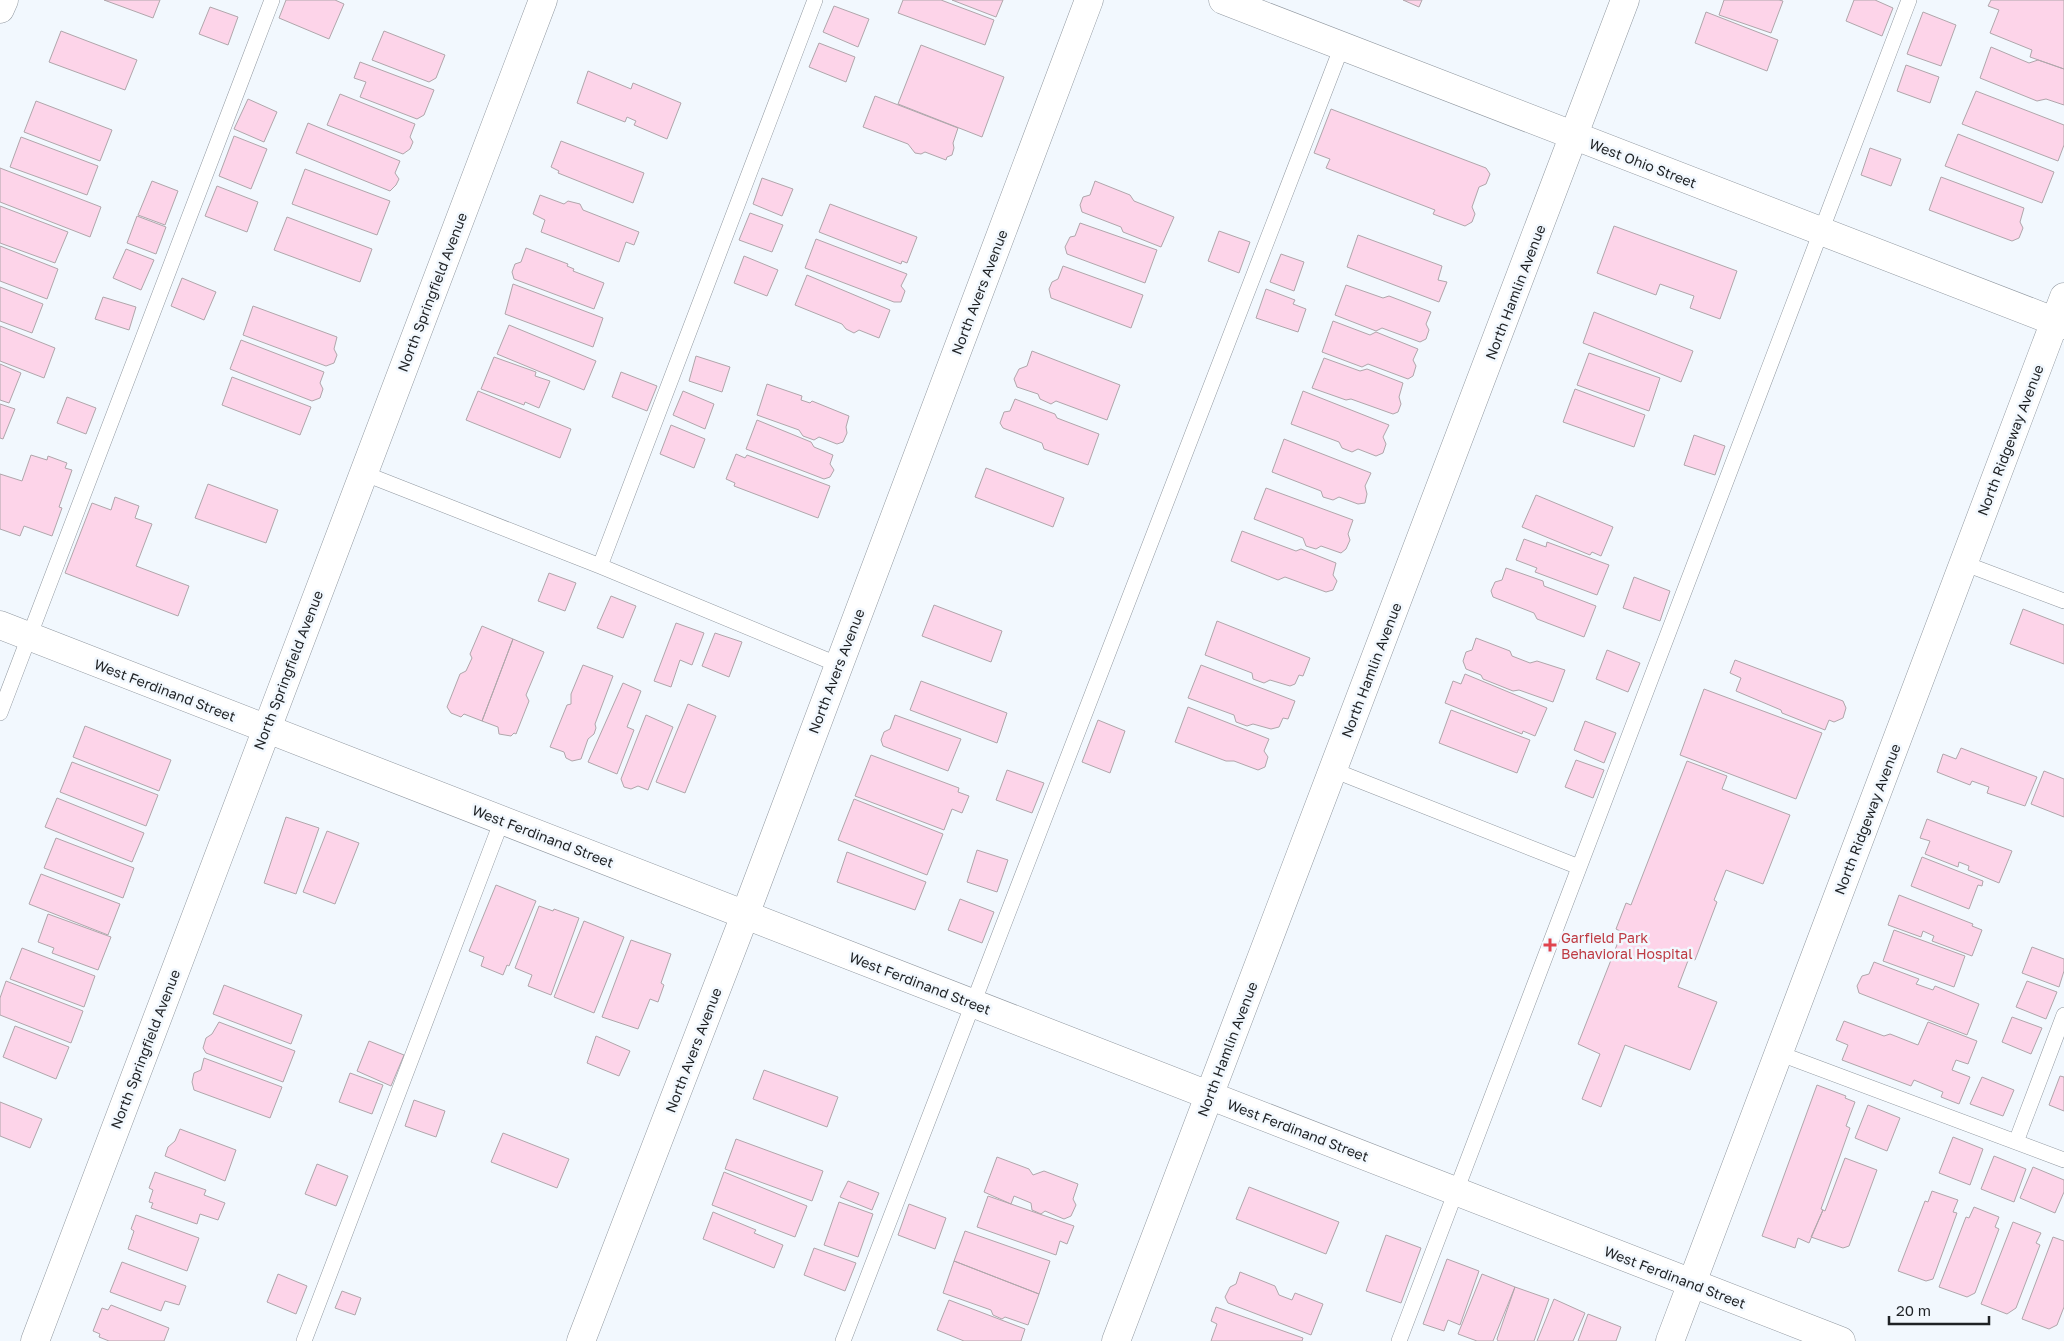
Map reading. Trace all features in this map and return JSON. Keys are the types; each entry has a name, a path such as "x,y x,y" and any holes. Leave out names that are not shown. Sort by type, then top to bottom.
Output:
{"street":[{"path":"0,9 4,0"},
{"name":"North Springfield Avenue","path":"35,1341 543,0"},
{"name":"North Avers Avenue","path":"581,1341 745,915 1089,0"},
{"name":"West Ohio Street","path":"1223,0 2059,324"},
{"name":"North Hamlin Avenue","path":"1116,1341 1625,0"},
{"name":"North Ridgeway Avenue","path":"1670,1341 1963,563 2059,324 2064,296"},
{"name":"West Ferdinand Street","path":"0,625 1841,1341"}],"lane":[{"path":"0,712 272,0"},
{"path":"600,566 815,0"},
{"path":"1399,1341 1909,0"},
{"path":"842,1341 1342,46"},
{"path":"363,473 600,566 839,665"},
{"path":"1963,563 2064,601"},
{"path":"1333,770 1579,867"},
{"path":"304,1341 502,820"},
{"path":"2016,1142 2064,1015"},
{"path":"1778,1053 2064,1160"}],"building":[{"path":"104,0 160,0 153,18"},
{"path":"286,0 335,0 344,4 329,39 279,18"},
{"path":"903,0 941,0 994,20 985,45 898,13"},
{"path":"952,0 1003,0 996,17"},
{"path":"1403,0 1422,0 1419,7"},
{"path":"1724,0 1783,1 1771,33 1719,15"},
{"path":"1854,0 1875,0 1893,8 1882,36 1846,21"},
{"path":"1991,0 2064,0 2064,69 2030,57 2032,50 1990,33 1999,10 1988,6"},
{"path":"834,6 869,19 858,47 823,32"},
{"path":"210,7 238,17 228,45 199,34"},
{"path":"1706,12 1778,40 1767,71 1695,43"},
{"path":"1923,12 1956,25 1941,66 1907,54"},
{"path":"61,31 137,60 125,90 49,62"},
{"path":"384,31 445,55 436,78 429,82 372,60"},
{"path":"819,43 855,57 846,82 809,67"},
{"path":"921,45 1004,77 982,137 898,104"},
{"path":"1991,47 2029,63 2038,60 2064,69 2064,105 2046,99 2037,101 1980,78"},
{"path":"360,62 434,90 424,115 417,119 360,97 366,82 354,78"},
{"path":"1906,65 1939,77 1930,103 1897,91"},
{"path":"588,71 631,89 633,83 681,103 667,139 634,125 636,121 627,117 625,122 577,103"},
{"path":"1976,91 2064,125 2064,145 2058,161 1962,124"},
{"path":"340,94 415,124 410,137 413,142 410,149 403,154 327,125"},
{"path":"875,96 958,128 953,143 952,155 947,157 946,160 925,152 921,154 915,153 908,144 863,127"},
{"path":"248,99 277,112 264,142 234,129"},
{"path":"36,101 112,130 100,161 24,132"},
{"path":"1331,109 1486,168 1490,174 1486,184 1479,187 1472,207 1475,214 1472,222 1465,226 1433,214 1435,210 1326,168 1330,159 1314,153"},
{"path":"308,123 400,161 395,173 399,179 396,185 390,191 296,153"},
{"path":"1958,134 2054,172 2042,203 1945,166"},
{"path":"234,136 267,149 251,189 219,176"},
{"path":"21,137 98,166 87,195 10,167"},
{"path":"561,141 644,173 633,203 558,173 559,171 551,167"},
{"path":"1870,148 1901,159 1891,186 1861,175"},
{"path":"0,168 101,207 90,237 0,202"},
{"path":"305,169 390,201 377,235 292,204"},
{"path":"1941,177 2024,208 2020,222 2023,228 2019,238 2012,241 1929,210"},
{"path":"762,178 793,189 782,216 753,204"},
{"path":"152,181 178,191 165,225 138,215"},
{"path":"1095,181 1130,195 1134,201 1174,217 1161,247 1123,232 1121,227 1082,212 1080,205 1083,197 1090,195"},
{"path":"217,186 258,202 247,232 205,216"},
{"path":"540,195 564,204 568,201 580,204 583,210 639,232 634,245 626,242 619,262 541,232 545,220 533,214"},
{"path":"830,204 917,237 907,263 902,261 901,264 819,232"},
{"path":"0,206 68,232 55,263 0,243"},
{"path":"750,213 783,225 772,252 739,240"},
{"path":"137,216 166,227 156,254 127,243"},
{"path":"287,217 372,249 360,282 274,250"},
{"path":"1080,223 1157,250 1145,283 1067,254 1065,247 1070,237 1075,236"},
{"path":"1614,226 1737,271 1720,319 1690,308 1694,296 1660,284 1656,295 1597,273"},
{"path":"1219,231 1250,242 1239,273 1208,261"},
{"path":"1358,235 1442,266 1438,280 1447,282 1439,302 1347,267"},
{"path":"816,239 907,274 901,286 905,291 901,302 894,302 805,268"},
{"path":"0,246 58,269 47,299 0,281"},
{"path":"526,248 568,264 567,266 574,269 573,271 604,283 594,309 514,279 512,272 515,264 521,262"},
{"path":"126,249 154,260 141,290 113,278"},
{"path":"1281,254 1304,262 1294,291 1270,282"},
{"path":"744,256 778,270 767,296 734,283"},
{"path":"1063,266 1143,295 1131,328 1051,298 1049,289 1052,282 1058,279"},
{"path":"807,275 890,310 879,338 859,330 854,333 846,329 842,324 795,305"},
{"path":"182,278 216,292 204,320 171,306"},
{"path":"513,284 603,318 593,347 505,314"},
{"path":"1346,285 1383,298 1389,296 1431,312 1426,324 1429,330 1426,339 1420,342 1382,328 1376,331 1335,315"},
{"path":"0,287 43,304 32,333 0,321"},
{"path":"1266,289 1295,300 1293,304 1306,309 1298,332 1256,318"},
{"path":"103,297 136,307 129,330 95,319"},
{"path":"253,306 337,337 334,349 337,355 334,363 326,366 243,335"},
{"path":"1594,312 1693,351 1681,382 1583,343"},
{"path":"1333,321 1370,335 1376,332 1418,349 1413,360 1416,366 1413,376 1408,379 1368,364 1362,367 1322,352"},
{"path":"509,325 596,361 584,390 497,354"},
{"path":"0,326 55,348 44,378 0,361"},
{"path":"241,340 324,372 320,383 323,389 320,398 312,401 230,369"},
{"path":"1032,351 1120,385 1107,420 1056,401 1051,404 1040,399 1038,394 1017,387 1014,379 1019,369 1027,366"},
{"path":"1589,353 1660,378 1649,411 1577,385"},
{"path":"696,356 730,367 722,392 689,381"},
{"path":"494,357 536,372 535,376 550,381 539,408 525,402 524,405 481,389"},
{"path":"1324,358 1360,371 1367,369 1403,383 1399,397 1401,404 1398,412 1393,414 1312,388"},
{"path":"0,364 21,373 9,403 0,400"},
{"path":"621,372 657,386 647,411 612,397"},
{"path":"232,377 311,407 300,435 222,405"},
{"path":"767,384 802,396 801,400 810,403 812,401 849,416 846,427 847,433 843,442 837,444 819,437 814,440 803,436 799,430 757,415"},
{"path":"1575,389 1645,415 1634,447 1563,422"},
{"path":"478,391 571,429 560,458 466,420"},
{"path":"683,391 714,404 705,429 673,415"},
{"path":"1303,391 1389,425 1383,437 1386,444 1383,453 1376,456 1358,449 1352,452 1342,448 1339,442 1291,424"},
{"path":"67,397 96,408 86,434 57,423"},
{"path":"1015,399 1055,414 1057,418 1099,434 1088,465 1044,449 1042,443 1003,428 1000,423 1004,412 1010,411"},
{"path":"0,404 15,409 3,439 0,438"},
{"path":"757,420 811,442 814,447 833,455 830,464 834,470 830,477 824,479 746,449"},
{"path":"671,425 705,439 694,468 660,454"},
{"path":"1694,435 1725,446 1715,475 1684,465"},
{"path":"1284,439 1371,473 1365,486 1367,494 1365,503 1358,504 1339,497 1333,500 1323,497 1321,491 1272,472"},
{"path":"736,454 745,458 747,455 830,486 818,518 734,486 735,483 726,479"},
{"path":"31,455 47,460 48,456 67,463 65,468 72,470 59,507 62,508 52,536 24,526 20,536 0,529 0,474 22,481"},
{"path":"986,468 1064,498 1053,527 975,497"},
{"path":"208,484 278,510 266,543 195,518"},
{"path":"1266,488 1353,520 1348,534 1350,540 1346,549 1341,553 1321,546 1316,549 1306,546 1303,538 1254,519"},
{"path":"1536,495 1613,527 1601,556 1592,552 1590,555 1522,527"},
{"path":"115,497 139,506 135,518 152,524 136,566 189,586 178,616 65,573 92,503 111,510"},
{"path":"1242,531 1296,551 1301,549 1336,563 1333,575 1337,581 1333,590 1326,592 1285,577 1278,580 1231,561"},
{"path":"1524,539 1546,547 1547,542 1609,565 1597,595 1535,572 1537,568 1516,560"},
{"path":"1506,568 1543,581 1544,586 1596,606 1584,637 1537,619 1534,613 1493,597 1491,591 1495,582 1502,580"},
{"path":"549,573 576,583 565,611 538,601"},
{"path":"1634,577 1670,591 1660,621 1623,608"},
{"path":"611,596 636,606 623,638 597,628"},
{"path":"934,605 1002,631 991,662 922,636"},
{"path":"2023,609 2064,625 2064,664 2010,644"},
{"path":"1217,621 1310,658 1303,676 1299,675 1295,684 1290,686 1270,680 1264,683 1253,679 1252,673 1205,655"},
{"path":"676,623 704,633 692,665 680,660 671,687 654,681"},
{"path":"482,626 513,639 482,721 464,714 461,717 451,713 447,707 460,674 466,671 472,658 470,654"},
{"path":"715,633 742,642 729,677 702,666"},
{"path":"1476,638 1510,651 1512,656 1530,663 1537,661 1565,670 1553,702 1519,690 1513,691 1483,679 1481,675 1466,669 1463,661 1466,652 1472,650"},
{"path":"513,639 544,652 526,695 529,701 516,734 514,733 511,736 499,734 498,727 482,721"},
{"path":"1607,650 1640,663 1628,692 1596,679"},
{"path":"1735,660 1843,701 1846,708 1843,718 1834,722 1829,720 1825,730 1782,713 1781,710 1736,691 1741,678 1730,673"},
{"path":"583,665 613,676 595,724 594,734 588,739 581,759 572,761 566,758 564,752 550,747 567,705 571,704 571,694"},
{"path":"1201,665 1295,701 1288,719 1283,718 1279,727 1271,729 1253,724 1247,726 1236,722 1234,715 1188,698"},
{"path":"1465,674 1547,708 1535,736 1523,731 1522,734 1445,703 1453,681 1461,684"},
{"path":"921,681 1007,713 997,743 910,710"},
{"path":"623,683 641,691 627,727 634,730 617,774 588,762"},
{"path":"1704,689 1822,733 1796,799 1680,755"},
{"path":"688,704 716,716 685,793 656,782"},
{"path":"1188,707 1269,739 1264,751 1268,757 1265,767 1258,770 1234,761 1226,761 1175,742"},
{"path":"1451,710 1530,740 1517,773 1439,743"},
{"path":"646,715 673,727 648,790 638,786 631,789 624,787 621,779"},
{"path":"895,715 961,739 948,771 883,746 881,740 884,732 890,729"},
{"path":"1098,720 1125,731 1110,773 1082,762"},
{"path":"1585,721 1616,733 1604,763 1574,750"},
{"path":"85,726 171,760 159,791 73,757"},
{"path":"1961,748 2037,777 2025,806 1987,793 1989,787 1972,781 1970,785 1937,772 1943,754 1956,759"},
{"path":"871,755 959,788 958,792 969,796 962,813 952,809 944,830 855,796"},
{"path":"1576,760 1604,770 1593,798 1565,787"},
{"path":"1687,761 1727,776 1722,789 1790,815 1763,884 1726,870 1714,900 1717,902 1695,960 1689,958 1678,987 1717,1002 1690,1070 1625,1045 1601,1107 1582,1099 1600,1054 1578,1044 1622,932 1616,929 1626,903 1631,905"},
{"path":"72,762 158,795 146,826 60,792"},
{"path":"1007,770 1044,783 1032,813 996,800"},
{"path":"2044,771 2064,779 2064,817 2031,804"},
{"path":"57,798 144,833 132,862 45,827"},
{"path":"854,799 943,834 927,875 838,840"},
{"path":"286,817 319,828 296,894 264,883"},
{"path":"1927,819 2012,851 1999,883 1968,870 1969,866 1959,862 1958,867 1925,854 1930,841 1920,838"},
{"path":"327,831 359,843 335,904 303,892"},
{"path":"56,838 134,868 123,898 44,868"},
{"path":"977,850 1008,860 997,892 967,882"},
{"path":"847,852 926,882 915,910 837,882"},
{"path":"1922,857 1983,881 1982,886 1978,885 1969,909 1911,886"},
{"path":"41,874 120,904 108,935 29,904"},
{"path":"496,885 536,901 509,966 507,965 503,975 481,966 484,957 469,951"},
{"path":"1899,895 1973,924 1972,926 1982,930 1972,956 1932,941 1934,936 1923,931 1921,937 1888,925"},
{"path":"960,899 994,912 982,943 948,930"},
{"path":"539,906 579,918 551,995 528,986 532,975 515,968"},
{"path":"48,914 111,937 98,970 52,953 54,948 38,942"},
{"path":"584,921 624,937 594,1013 554,997"},
{"path":"1894,930 1965,956 1954,987 1883,961"},
{"path":"631,940 671,954 661,983 664,985 658,1002 650,999 638,1029 602,1017"},
{"path":"2032,947 2064,959 2064,971 2059,987 2022,973"},
{"path":"22,948 95,976 84,1007 10,979"},
{"path":"1874,962 1919,979 1916,984 1933,990 1935,986 1979,1004 1967,1035 1859,993 1857,986 1862,976 1869,974"},
{"path":"6,981 83,1011 71,1043 0,1015 0,998"},
{"path":"2027,981 2057,992 2046,1019 2016,1007"},
{"path":"224,985 302,1015 291,1044 213,1014"},
{"path":"2012,1017 2042,1028 2031,1054 2002,1042"},
{"path":"1844,1021 1884,1036 1890,1034 1918,1045 1928,1022 1977,1041 1968,1064 1956,1060 1952,1070 1970,1077 1959,1104 1941,1097 1943,1092 1914,1080 1911,1086 1842,1060 1848,1045 1836,1040"},
{"path":"219,1022 295,1051 283,1082 206,1053 203,1048 206,1038 212,1034"},
{"path":"15,1026 69,1047 56,1079 3,1057"},
{"path":"596,1036 630,1051 619,1076 587,1063"},
{"path":"369,1041 404,1055 391,1086 357,1071"},
{"path":"204,1058 282,1087 270,1118 194,1090 192,1082 194,1073 201,1070"},
{"path":"764,1070 838,1097 827,1127 753,1099"},
{"path":"350,1073 383,1085 372,1114 339,1102"},
{"path":"2060,1076 2064,1077 2064,1111 2049,1105"},
{"path":"1982,1077 2014,1090 2003,1116 1970,1104"},
{"path":"1817,1085 1846,1096 1845,1098 1855,1102 1846,1126 1850,1128 1821,1209 1823,1210 1809,1243 1798,1238 1795,1248 1762,1236"},
{"path":"414,1100 445,1111 436,1137 405,1126"},
{"path":"0,1102 42,1119 30,1148 0,1136"},
{"path":"1868,1105 1900,1118 1887,1151 1855,1138"},
{"path":"180,1129 236,1150 225,1181 165,1156 168,1147 175,1141"},
{"path":"503,1133 569,1159 557,1188 491,1162"},
{"path":"1953,1137 1983,1149 1970,1185 1939,1173"},
{"path":"736,1139 823,1171 812,1201 725,1169"},
{"path":"1994,1156 2026,1169 2014,1202 1981,1189"},
{"path":"997,1157 1029,1169 1033,1175 1044,1171 1078,1184 1073,1199 1076,1205 1071,1216 1064,1219 1045,1211 1041,1214 1032,1210 1031,1203 1014,1196 1011,1204 984,1192"},
{"path":"1845,1158 1877,1170 1849,1246 1843,1248 1811,1237 1823,1210 1825,1211"},
{"path":"317,1164 348,1176 336,1206 305,1194"},
{"path":"2033,1167 2064,1180 2064,1192 2055,1213 2020,1198"},
{"path":"155,1172 206,1190 204,1195 225,1203 218,1220 200,1214 197,1224 151,1208 153,1203 149,1202 153,1190 149,1188"},
{"path":"724,1172 807,1206 795,1237 712,1205"},
{"path":"848,1181 879,1193 872,1210 840,1197"},
{"path":"1249,1187 1339,1222 1326,1254 1236,1219"},
{"path":"1932,1191 1958,1200 1953,1212 1957,1213 1933,1279 1926,1281 1898,1271 1925,1201 1928,1202"},
{"path":"988,1196 1074,1226 1067,1244 1060,1241 1056,1255 977,1227"},
{"path":"839,1202 873,1214 858,1257 824,1245"},
{"path":"909,1204 946,1218 935,1249 898,1235"},
{"path":"1974,1207 1999,1217 1995,1227 1999,1229 1975,1293 1967,1297 1939,1287 1966,1217 1969,1218"},
{"path":"713,1212 756,1230 754,1233 783,1245 774,1268 703,1239"},
{"path":"136,1215 199,1238 187,1271 128,1249 134,1231 131,1229"},
{"path":"2013,1222 2041,1233 2036,1243 2040,1245 2016,1308 2007,1314 1981,1304"},
{"path":"965,1231 1050,1261 1039,1294 954,1261"},
{"path":"1386,1235 1421,1248 1401,1303 1366,1291"},
{"path":"2053,1237 2064,1241 2064,1307 2057,1325 2049,1329 2022,1319"},
{"path":"814,1248 856,1263 845,1291 804,1275"},
{"path":"1447,1259 1479,1271 1460,1325 1448,1320 1444,1331 1423,1324"},
{"path":"954,1261 1039,1294 1028,1325 1005,1317 1002,1319 993,1315 991,1310 943,1293"},
{"path":"122,1262 186,1286 179,1305 165,1301 161,1311 110,1292"},
{"path":"1240,1272 1275,1286 1279,1295 1292,1300 1295,1293 1323,1304 1311,1335 1228,1303 1225,1297 1230,1287 1236,1284"},
{"path":"278,1274 307,1286 296,1314 267,1302"},
{"path":"1482,1274 1515,1287 1493,1341 1477,1341 1458,1334"},
{"path":"1515,1287 1549,1299 1534,1341 1498,1341 1497,1339"},
{"path":"342,1291 361,1298 355,1315 335,1308"},
{"path":"1554,1299 1585,1313 1573,1341 1537,1341"},
{"path":"949,1300 1025,1329 1021,1341 964,1341 937,1330"},
{"path":"111,1305 169,1328 164,1341 109,1341 99,1337 100,1334 93,1331 102,1308 108,1310"},
{"path":"1216,1307 1303,1338 1302,1341 1211,1341 1217,1324 1211,1321"},
{"path":"1588,1314 1621,1327 1616,1341 1578,1341"}],"place":[{"name":"Garfield Park Behavioral Hospital","path":"1550,945"}]}
